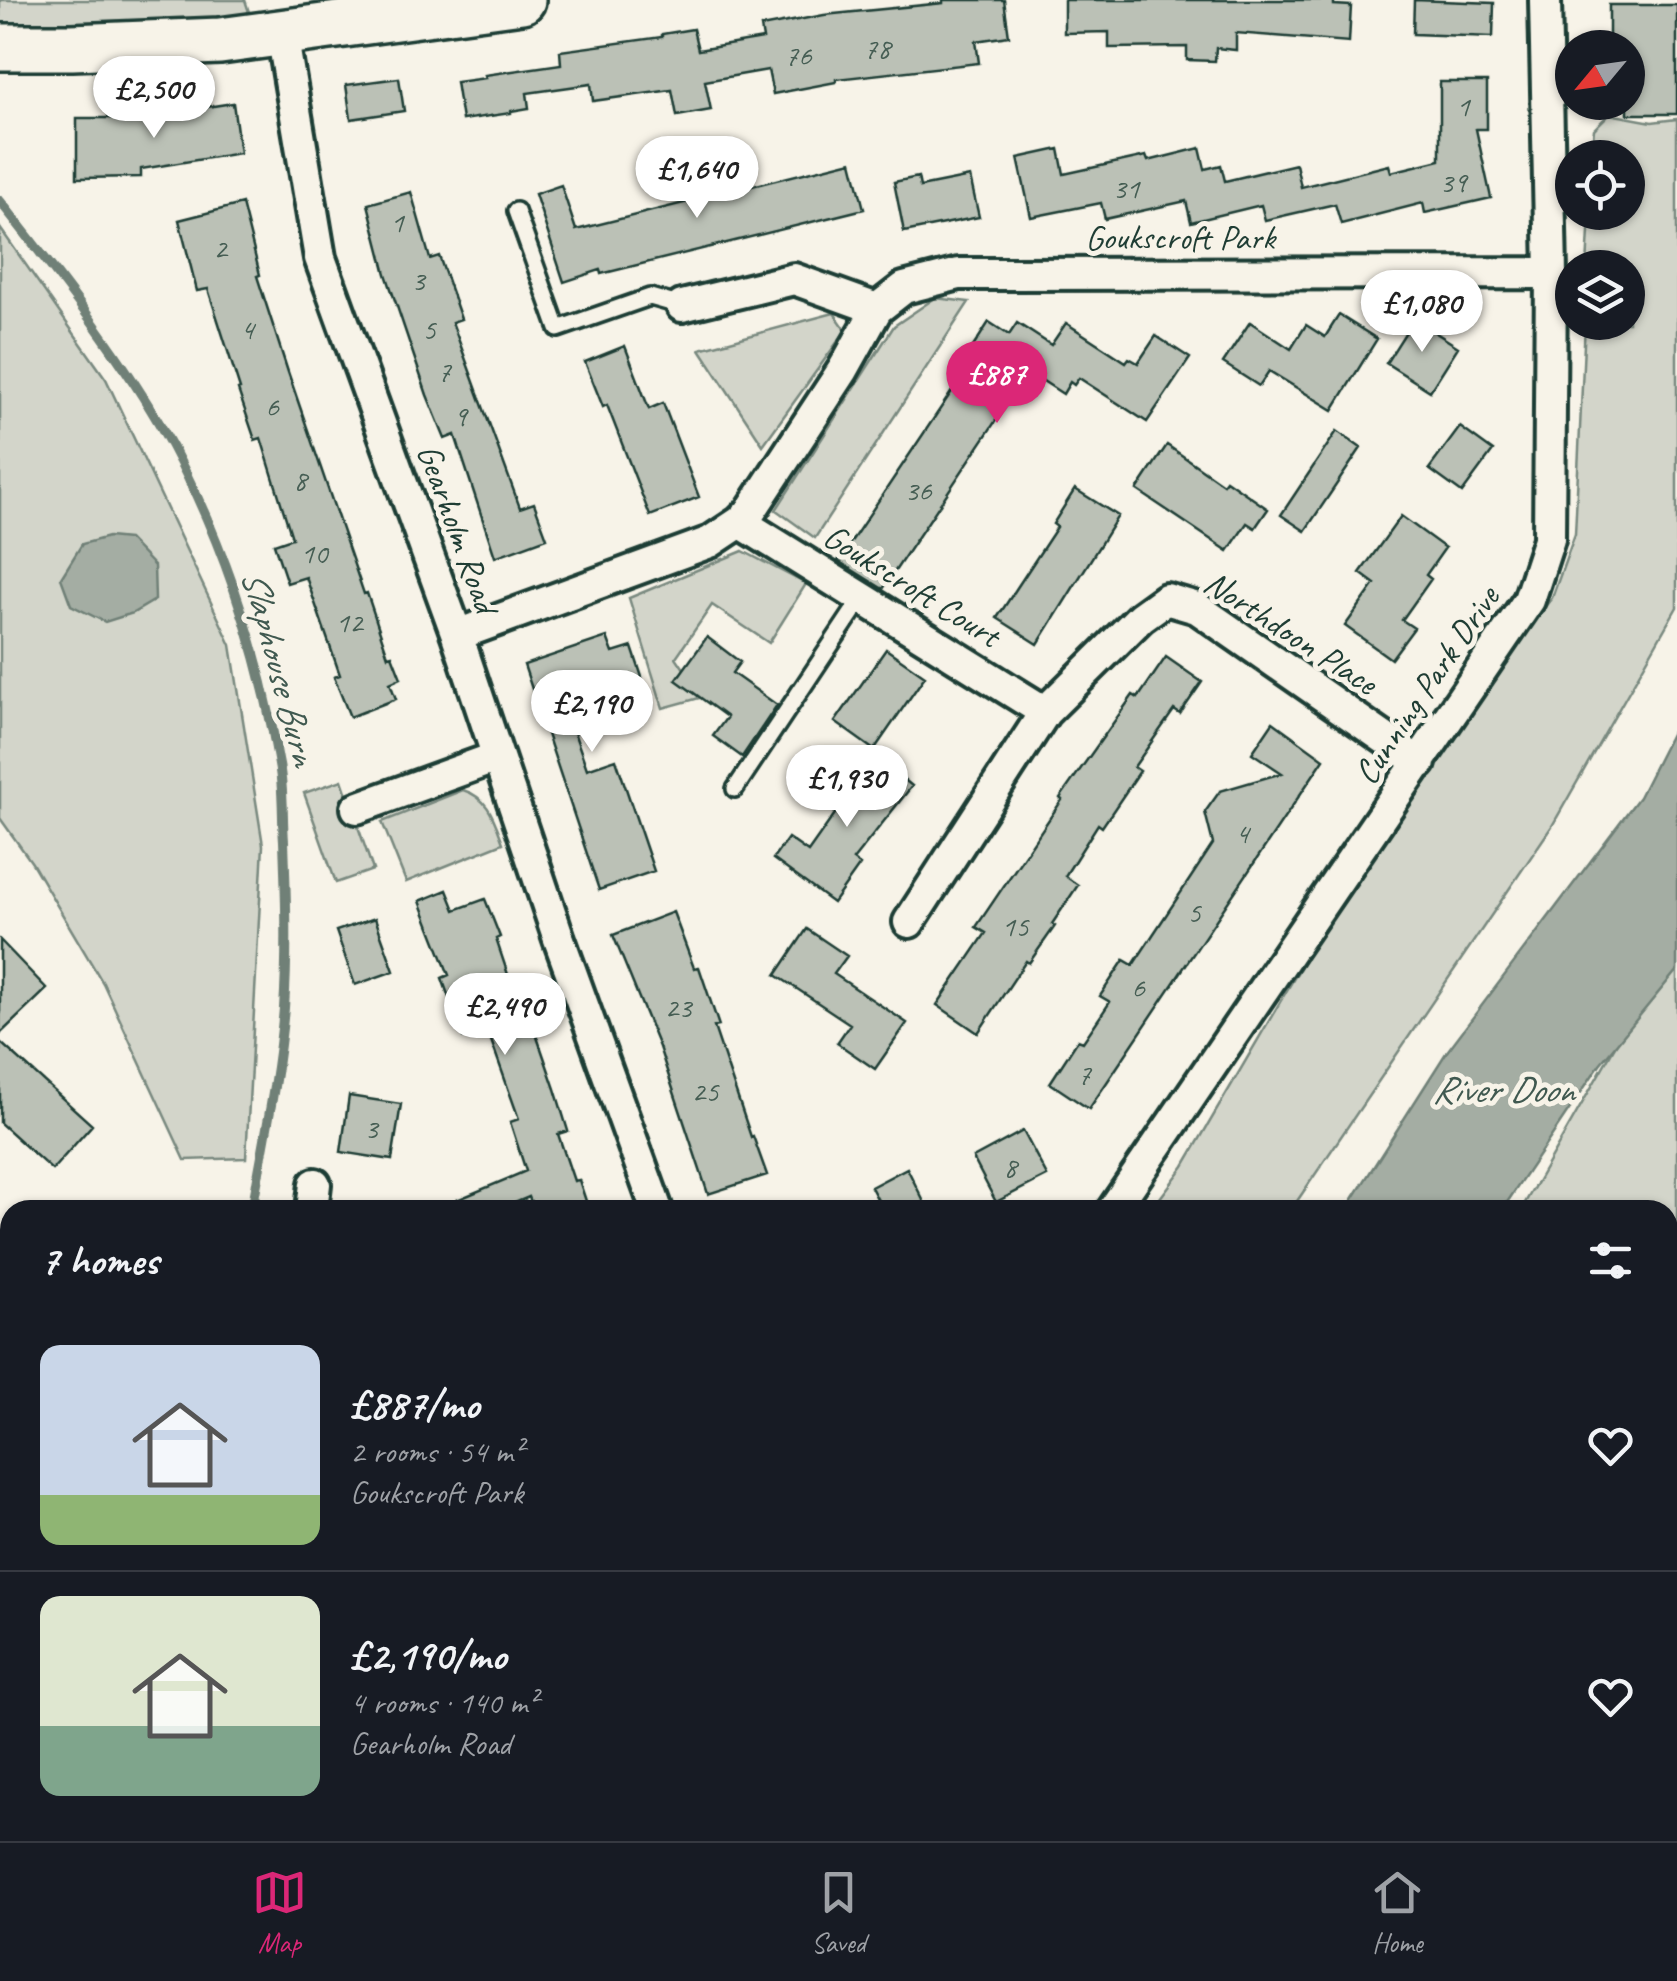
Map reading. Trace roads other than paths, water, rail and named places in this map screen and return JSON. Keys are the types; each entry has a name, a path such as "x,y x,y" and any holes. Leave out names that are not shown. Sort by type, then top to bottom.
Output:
{"main road":[{"path":"0,47 220,41 522,0"}],"street":[{"name":"Cunning Park Drive","path":"1120,1200 1530,600 1549,539 1551,273 1545,0"},
{"name":"Gearholm Road","path":"282,32 320,258 457,635 558,940 652,1200"},
{"name":"Goukscroft Park","path":"457,635 710,542 740,522 843,370 878,309 904,288 959,274 1551,273"},
{"path":"682,306 794,279 878,309"},
{"name":"Goukscroft Court","path":"740,522 1045,712"},
{"name":"Northdoon Place","path":"909,922 1045,712 1141,617 1166,599 1196,608 1420,763"},
{"path":"357,808 497,758"}],"lane":[{"path":"516,211 558,329 650,297 682,306"},
{"path":"735,790 862,598"}],"water":[{"path":"108,537 128,539 154,566 155,600 133,613 105,622 71,605 61,578 82,544"},
{"name":"River Doon","path":"1677,722 1677,970 1600,1064 1509,1200 1352,1200 1446,1053 1639,797"}],"waterway":[{"name":"Slaphouse Burn","path":"0,201 103,337 181,463 234,589 260,676 282,784 286,966 278,1059 254,1200"}]}
